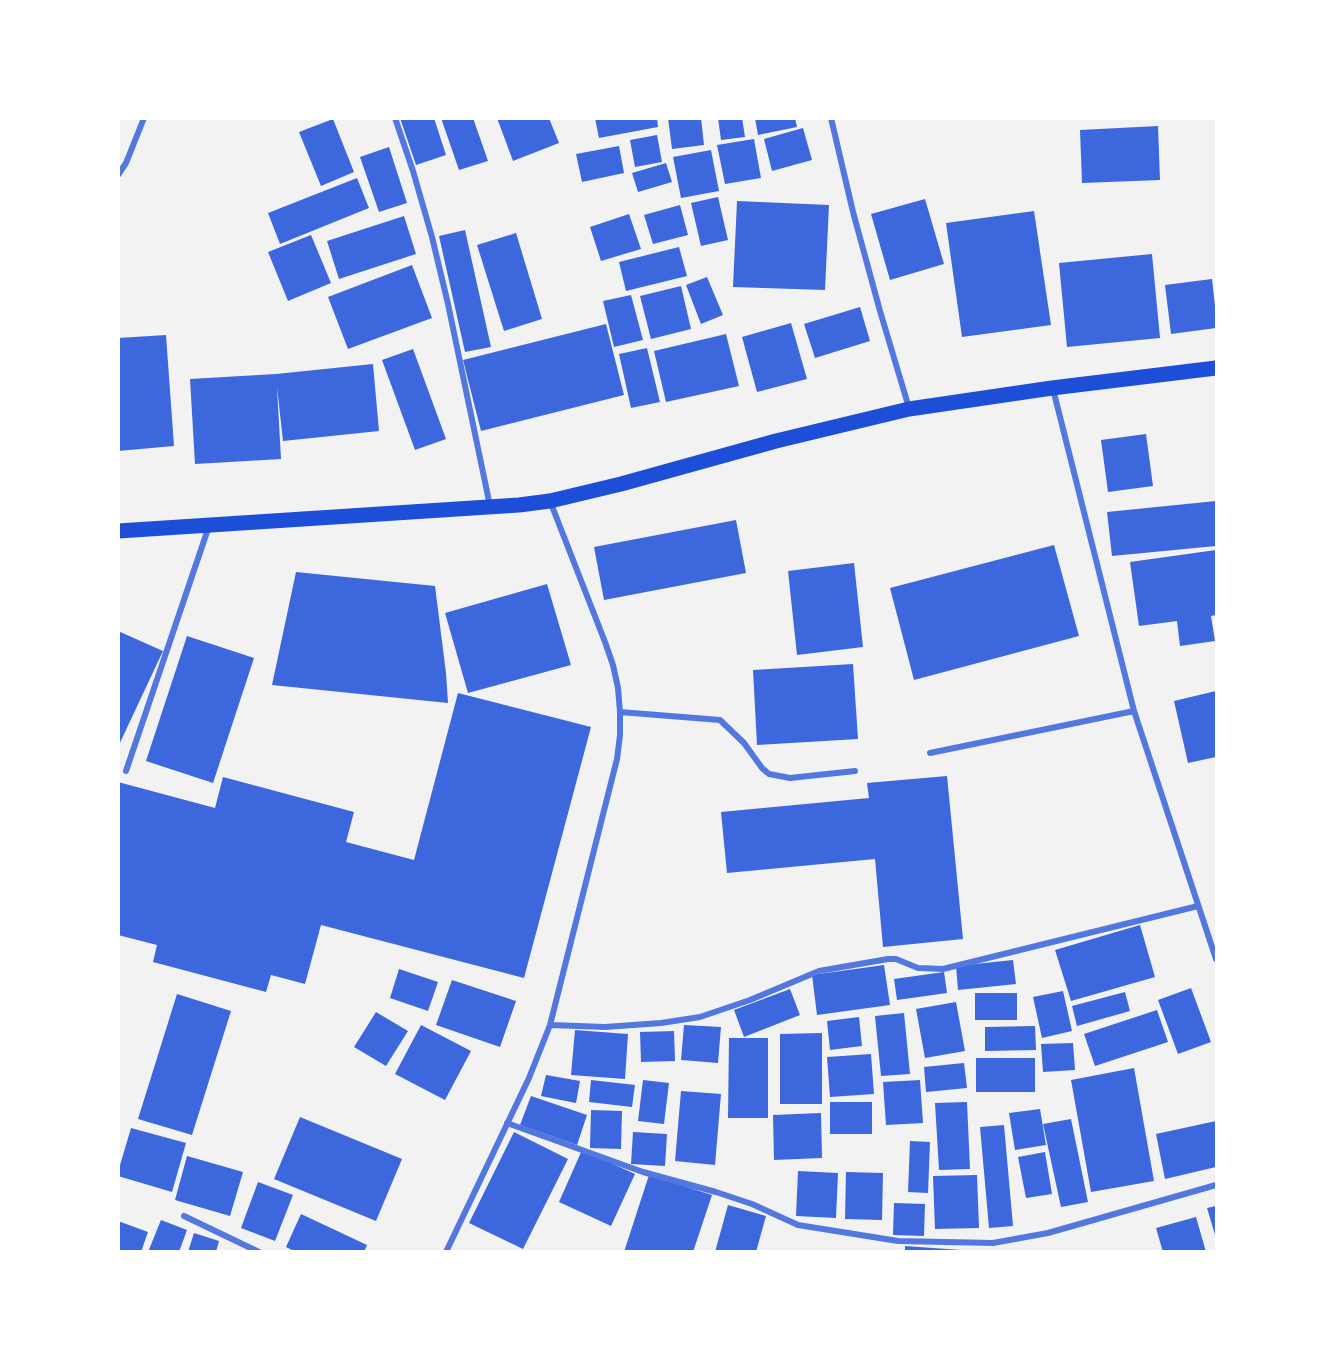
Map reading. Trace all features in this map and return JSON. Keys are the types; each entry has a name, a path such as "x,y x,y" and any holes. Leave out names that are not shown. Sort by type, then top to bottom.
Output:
{"main road":[{"path":"118,531 519,505 550,501 776,441 909,409 1052,388 1216,368"}],"street":[{"path":"118,175 126,163 144,118"},
{"path":"395,118 422,204 446,293 490,507"},
{"path":"831,118 853,212 909,409"},
{"path":"1052,388 1134,711 1216,959"},
{"path":"446,1251 529,1078 550,1025 617,759 620,712 618,688 609,653 550,501"},
{"path":"126,771 209,525"},
{"path":"930,753 1134,711"},
{"path":"620,712 720,720 744,743 769,774 790,778 855,771"},
{"path":"550,1025 605,1027 661,1023 700,1017 750,1000 819,971 888,959 896,959 918,968 943,969 1198,906"},
{"path":"507,1123 642,1172 752,1204 798,1225 898,1241 993,1243 1048,1233 1216,1185"},
{"path":"184,1216 259,1251"}],"building":[{"path":"400,118 434,118 446,155 416,165"},
{"path":"441,118 473,118 488,161 459,170"},
{"path":"497,118 549,118 559,143 513,161"},
{"path":"595,118 657,118 658,127 599,138"},
{"path":"668,118 701,118 704,145 672,149"},
{"path":"718,118 742,118 745,137 721,140"},
{"path":"755,118 795,118 797,127 758,135"},
{"path":"333,119 354,172 321,186 299,132"},
{"path":"1158,126 1160,180 1082,183 1080,130"},
{"path":"803,128 812,160 772,171 764,139"},
{"path":"657,135 662,162 635,167 630,140"},
{"path":"754,139 761,178 725,184 717,145"},
{"path":"619,146 624,173 582,182 576,154"},
{"path":"389,147 407,203 379,212 360,157"},
{"path":"711,150 719,191 681,198 673,157"},
{"path":"666,163 672,182 638,192 632,173"},
{"path":"357,178 369,208 280,244 268,213"},
{"path":"718,197 728,240 701,246 691,203"},
{"path":"925,199 944,264 890,280 871,214"},
{"path":"737,201 829,205 825,290 733,287"},
{"path":"680,205 688,235 653,244 644,215"},
{"path":"1034,211 1051,325 962,337 946,223"},
{"path":"629,214 641,249 601,261 590,227"},
{"path":"404,216 416,254 339,279 327,241"},
{"path":"465,230 491,347 465,352 439,236"},
{"path":"516,233 542,319 504,331 477,245"},
{"path":"311,235 331,283 288,301 268,252"},
{"path":"679,247 687,276 626,291 619,262"},
{"path":"1152,254 1160,338 1067,347 1059,263"},
{"path":"412,265 432,318 348,349 328,297"},
{"path":"707,277 723,315 701,324 686,285"},
{"path":"1212,279 1216,328 1171,334 1165,285"},
{"path":"681,286 691,329 651,339 640,296"},
{"path":"631,295 643,340 614,347 603,301"},
{"path":"860,307 870,341 815,358 804,324"},
{"path":"791,323 807,379 757,392 742,337"},
{"path":"606,324 624,395 481,431 463,360"},
{"path":"726,334 739,386 666,402 654,351"},
{"path":"166,335 174,446 118,451 118,338"},
{"path":"647,348 660,402 631,408 619,354"},
{"path":"413,349 446,439 415,450 382,360"},
{"path":"373,364 379,431 283,441 277,387 281,459 195,464 190,379 276,374"},
{"path":"1146,434 1153,486 1108,492 1101,440"},
{"path":"1216,501 1216,546 1112,556 1107,512"},
{"path":"736,520 746,573 604,600 594,547"},
{"path":"1054,545 1079,636 914,680 890,588"},
{"path":"1216,550 1216,615 1211,616 1215,641 1180,646 1177,621 1139,626 1130,562"},
{"path":"854,563 863,647 797,655 788,571"},
{"path":"296,572 435,586 448,703 272,685"},
{"path":"547,584 571,665 468,693 445,613"},
{"path":"118,631 163,651 118,747"},
{"path":"187,636 254,658 213,783 146,761"},
{"path":"853,664 858,739 757,745 753,670"},
{"path":"1216,691 1216,757 1188,763 1174,701"},
{"path":"458,693 591,727 524,978 321,925 305,984 271,975 266,992 153,962 157,945 118,935 118,782 215,808 223,777 354,812 346,842 414,860"},
{"path":"947,776 963,939 883,947 875,859 727,873 721,812 869,798 867,783"},
{"path":"1140,925 1155,977 1071,1001 1055,950"},
{"path":"1013,960 1016,984 958,990 956,966"},
{"path":"884,965 890,1005 817,1015 812,975"},
{"path":"399,969 438,982 428,1011 390,998"},
{"path":"944,972 947,993 897,1000 894,979"},
{"path":"452,980 516,1001 500,1047 436,1025"},
{"path":"1191,988 1211,1042 1178,1054 1158,1000"},
{"path":"790,989 800,1015 744,1037 734,1010"},
{"path":"1063,991 1072,1031 1042,1038 1033,997"},
{"path":"1125,992 1130,1011 1077,1026 1072,1006"},
{"path":"975,993 1017,993 1017,1020 975,1020"},
{"path":"177,994 231,1011 192,1135 138,1119"},
{"path":"956,1002 965,1051 925,1058 916,1009"},
{"path":"1157,1010 1168,1042 1095,1066 1084,1034"},
{"path":"376,1012 408,1031 386,1066 354,1047"},
{"path":"904,1013 910,1074 881,1076 875,1016"},
{"path":"859,1017 862,1046 830,1050 827,1021"},
{"path":"421,1025 471,1051 445,1100 395,1074"},
{"path":"684,1025 721,1027 718,1063 681,1060"},
{"path":"1035,1026 1036,1050 985,1051 985,1027"},
{"path":"575,1030 628,1034 625,1079 571,1075"},
{"path":"674,1031 675,1061 641,1062 640,1032"},
{"path":"822,1033 822,1104 780,1104 780,1034"},
{"path":"729,1038 768,1038 768,1118 728,1118"},
{"path":"1073,1043 1075,1070 1043,1072 1041,1044"},
{"path":"871,1054 874,1094 830,1097 827,1057"},
{"path":"976,1058 1035,1058 1035,1092 976,1092"},
{"path":"964,1063 967,1088 926,1092 924,1067"},
{"path":"1134,1068 1154,1181 1091,1192 1071,1080"},
{"path":"546,1075 580,1081 576,1103 541,1096"},
{"path":"591,1080 635,1085 632,1107 589,1102"},
{"path":"643,1080 669,1083 664,1124 638,1121"},
{"path":"920,1080 923,1123 886,1125 883,1082"},
{"path":"681,1091 721,1094 715,1165 675,1161"},
{"path":"531,1096 587,1115 577,1145 520,1125"},
{"path":"830,1102 872,1102 872,1134 830,1134"},
{"path":"967,1102 970,1169 939,1170 935,1103"},
{"path":"1040,1109 1046,1145 1015,1150 1009,1113"},
{"path":"591,1110 622,1111 621,1149 590,1148"},
{"path":"821,1113 822,1158 774,1160 773,1115"},
{"path":"300,1117 402,1159 376,1221 274,1179"},
{"path":"1071,1119 1088,1202 1061,1207 1043,1124"},
{"path":"1216,1121 1216,1167 1165,1179 1156,1134"},
{"path":"1004,1125 1013,1226 989,1228 980,1127"},
{"path":"131,1128 186,1143 172,1192 118,1176"},
{"path":"514,1132 568,1159 523,1249 469,1223"},
{"path":"633,1132 667,1134 665,1166 631,1164"},
{"path":"910,1141 930,1142 928,1193 908,1192"},
{"path":"582,1150 635,1174 611,1226 559,1202"},
{"path":"1045,1152 1052,1194 1026,1198 1018,1157"},
{"path":"187,1156 243,1172 230,1216 175,1200"},
{"path":"798,1171 838,1173 836,1218 796,1216"},
{"path":"846,1172 883,1173 882,1220 845,1219"},
{"path":"649,1175 712,1195 693,1252 624,1252"},
{"path":"977,1175 979,1228 935,1229 933,1176"},
{"path":"258,1182 293,1195 275,1241 241,1228"},
{"path":"894,1203 925,1204 924,1236 893,1235"},
{"path":"728,1205 766,1216 756,1252 715,1252"},
{"path":"1216,1206 1216,1238 1207,1208"},
{"path":"301,1214 367,1245 364,1252 296,1252 286,1247"},
{"path":"1196,1217 1206,1252 1163,1252 1156,1228"},
{"path":"161,1220 187,1230 179,1252 148,1252"},
{"path":"118,1221 148,1232 141,1252 118,1252"},
{"path":"194,1233 219,1241 216,1252 188,1252"},
{"path":"905,1246 961,1250 960,1252 905,1252"}]}
